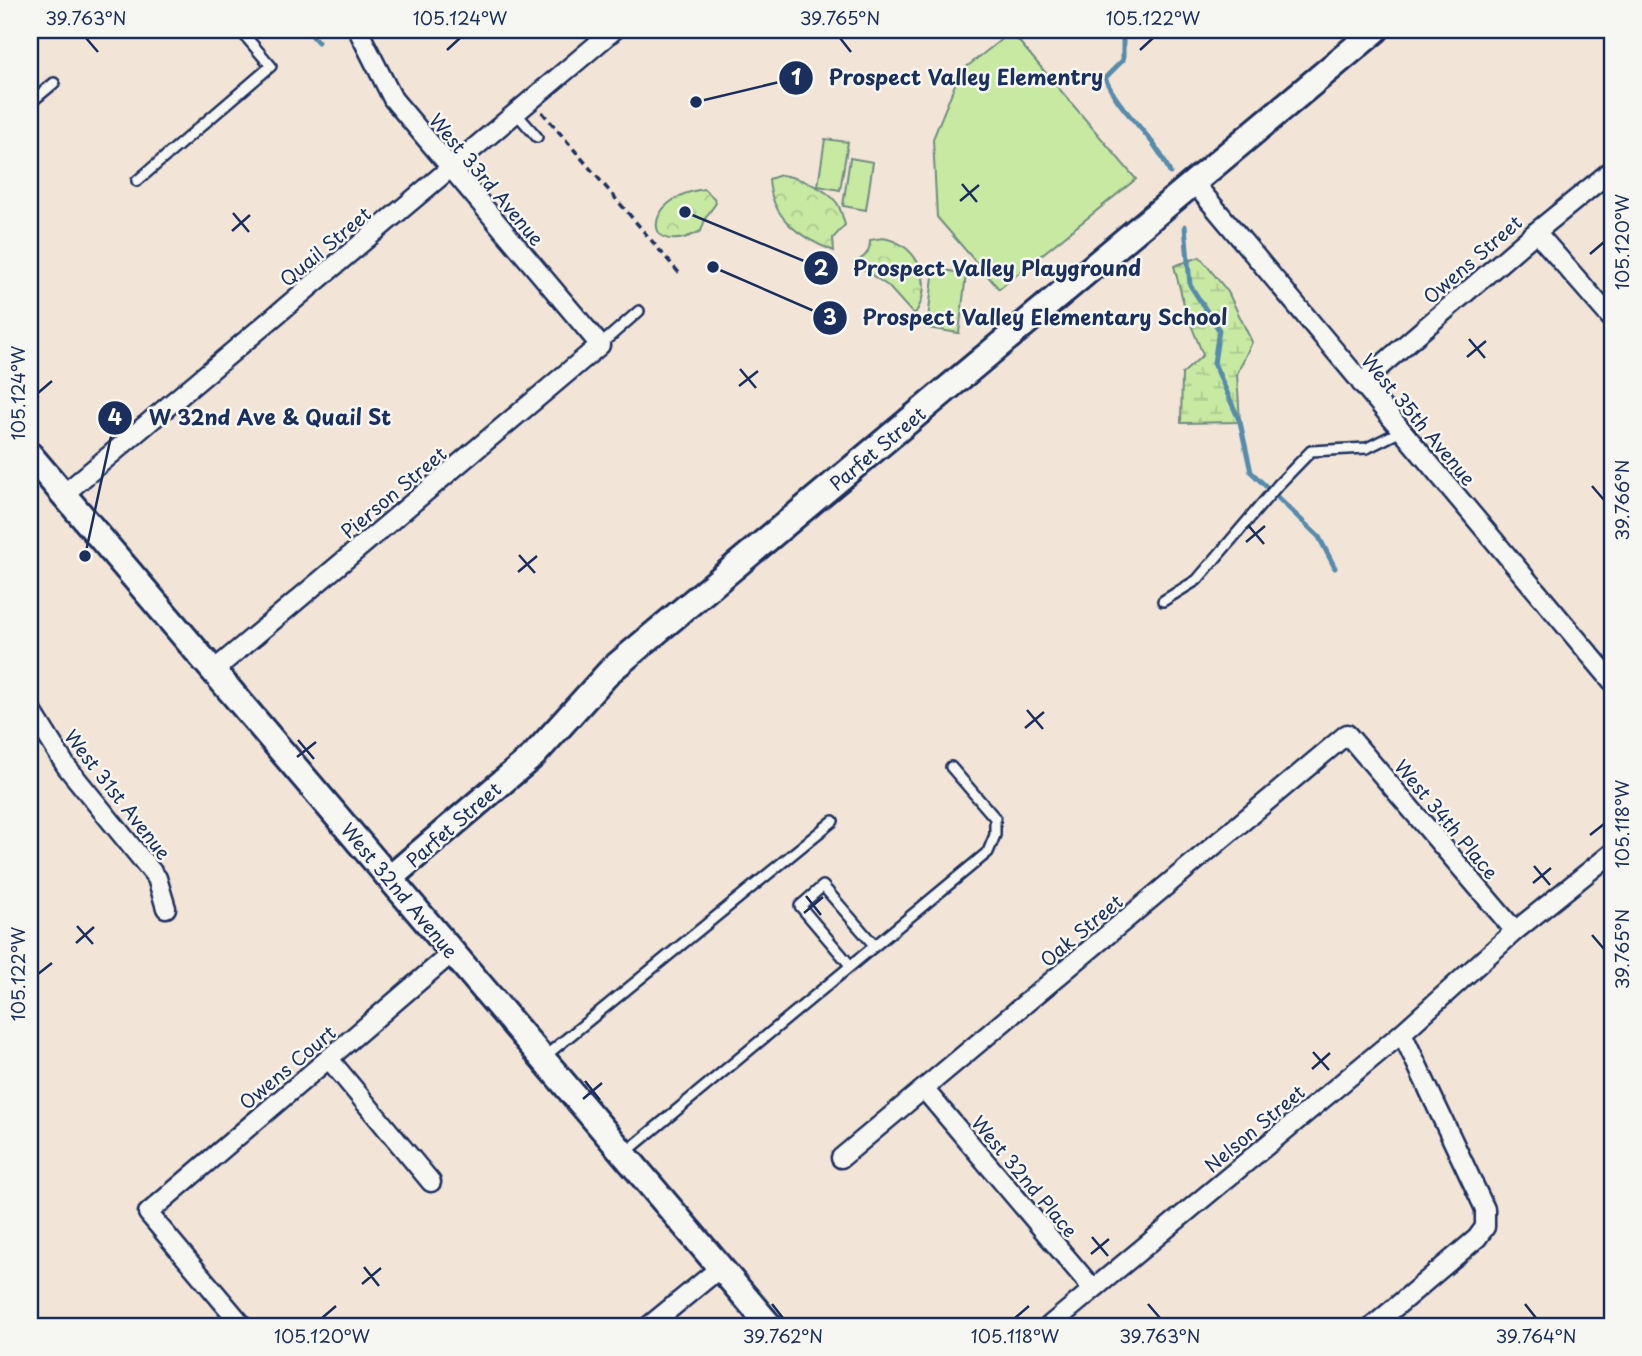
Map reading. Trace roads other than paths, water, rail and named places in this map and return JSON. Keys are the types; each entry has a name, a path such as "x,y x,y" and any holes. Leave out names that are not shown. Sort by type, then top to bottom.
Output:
{"street":[{"name":"West 33rd Avenue","path":"358,30 393,99 600,345"},
{"name":"Quail Street","path":"64,495 614,30"},
{"name":"Parfet Street","path":"390,878 534,755 611,670 1376,30"},
{"name":"Owens Street","path":"1361,383 1612,170"},
{"name":"West 35th Avenue","path":"1194,183 1612,681"},
{"path":"1536,232 1612,319"},
{"name":"Pierson Street","path":"214,671 600,345"},
{"name":"West 32nd Avenue","path":"35,470 64,495 771,1326"},
{"name":"West 31st Avenue","path":"30,708 66,766 157,878 166,908"},
{"name":"West 34th Place","path":"1347,734 1515,931"},
{"name":"Oak Street","path":"841,1158 1347,734"},
{"name":"Nelson Street","path":"1049,1326 1402,1033 1515,931 1612,853"},
{"name":"Owens Court","path":"243,1326 148,1213 453,952"},
{"path":"1373,1326 1477,1238 1485,1227 1485,1209 1402,1033"},
{"path":"329,1059 431,1182"},
{"name":"West 32nd Place","path":"924,1089 1093,1289"},
{"path":"649,1326 721,1266"}],"lane":[{"path":"137,181 271,66 240,30"},
{"path":"30,103 54,83"},
{"path":"516,113 537,137"},
{"path":"600,345 639,311"},
{"path":"1163,601 1197,580 1278,485 1311,451 1367,448 1401,431"},
{"path":"625,1153 988,852 995,835 995,818 951,767"},
{"path":"543,1058 833,821"},
{"path":"850,965 800,906 823,886 874,945"}],"waterway":[{"path":"307,30 318,42"},
{"path":"1118,30 1123,37 1123,60 1105,78 1120,103 1156,148 1170,173"},
{"path":"1185,226 1190,285 1219,330 1214,363 1240,422 1251,472 1319,537 1335,568"}],"place":[{"name":"Prospect Valley Elementry","path":"696,102"},
{"name":"Prospect Valley Playground","path":"685,212"},
{"name":"Prospect Valley Elementary School","path":"713,267"},
{"name":"W 32nd Ave & Quail St","path":"85,556"}]}
